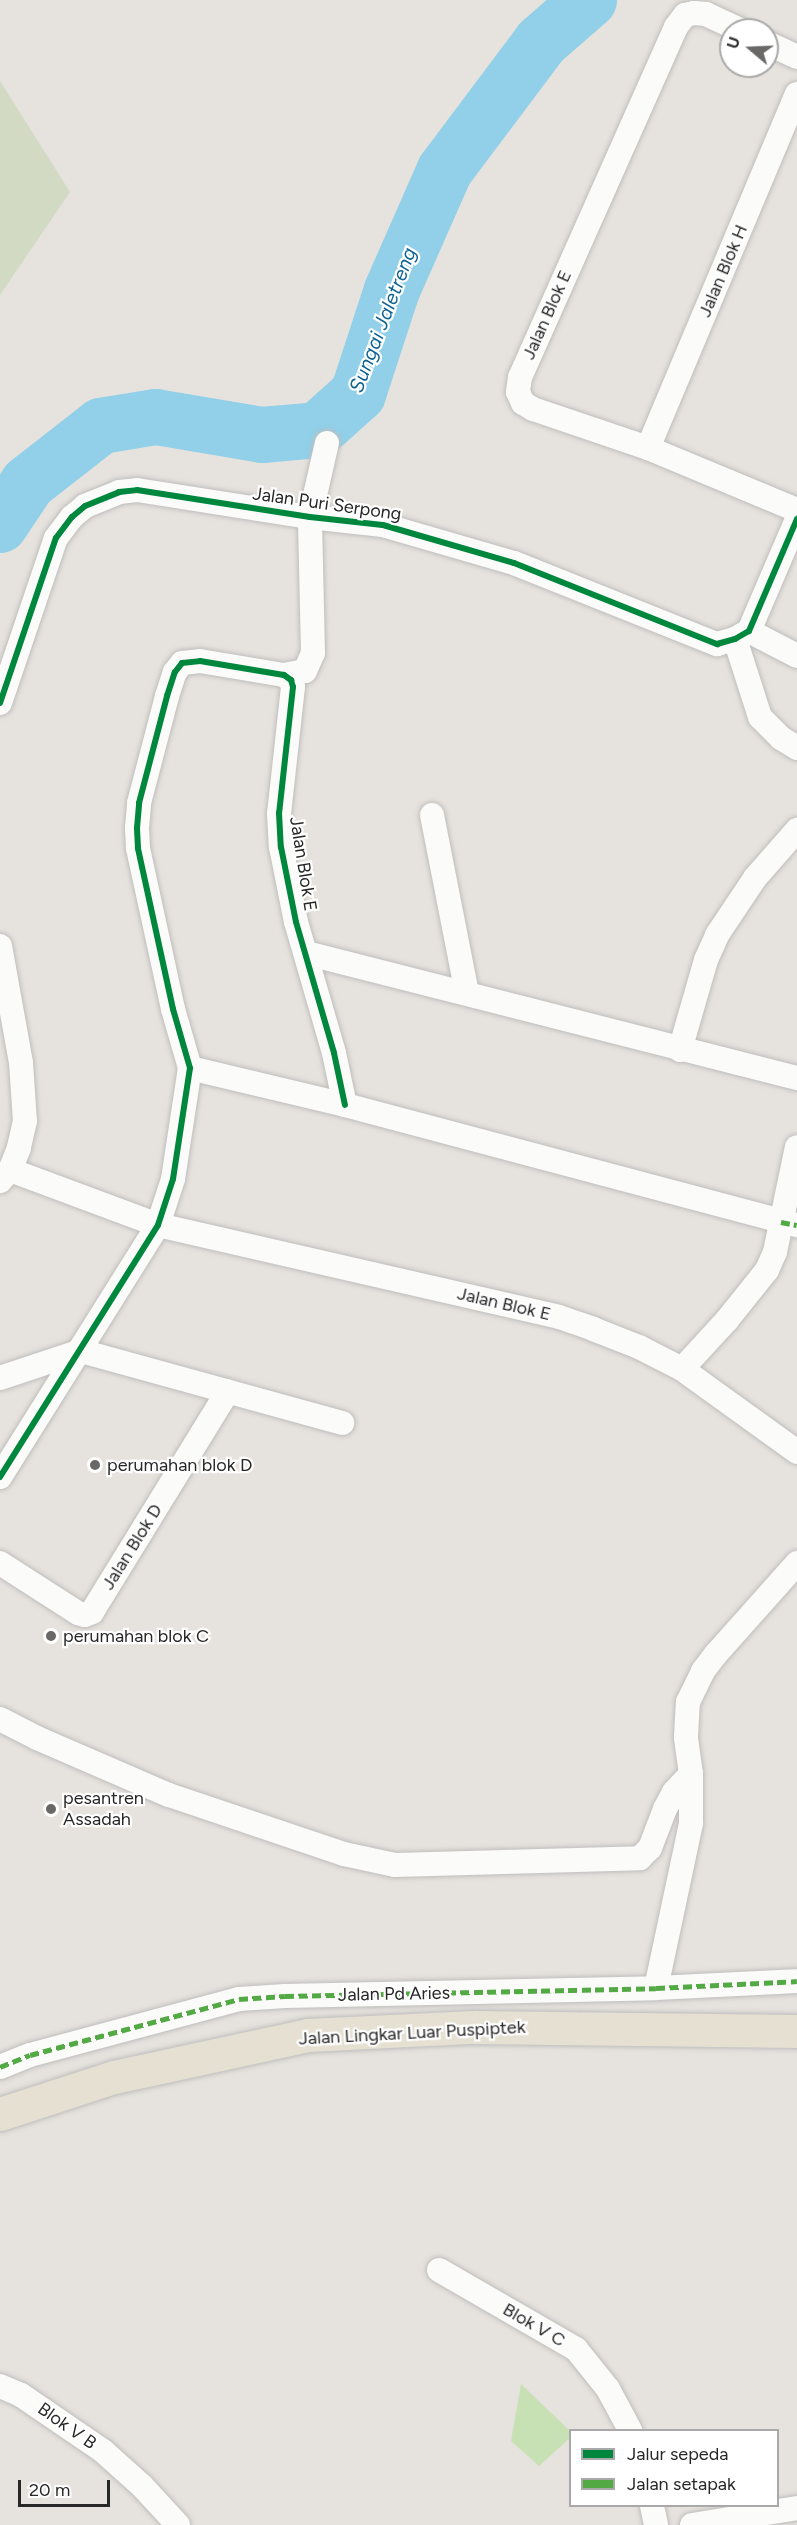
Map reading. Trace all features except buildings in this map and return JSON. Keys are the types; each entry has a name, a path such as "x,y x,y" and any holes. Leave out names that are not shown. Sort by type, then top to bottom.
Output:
{"main road":[{"name":"Jalan Lingkar Luar Puspiptek","path":"0,2114 114,2077 308,2035 474,2027 797,2031"}],"street":[{"name":"Jalan Blok E","path":"719,20 706,14 694,13 686,15 675,27 519,377 520,400 533,409 648,448 797,510"},
{"path":"779,49 797,57"},
{"name":"Jalan Blok H","path":"648,448 797,94"},
{"path":"0,1478 158,1226 173,1179 190,1068 138,848 137,828 139,803 175,672 182,663 200,661 284,675 305,671 313,653 310,517 327,443"},
{"name":"Jalan Puri Serpong","path":"0,704 56,538 72,517 85,506 119,492 137,490 310,517 383,525 413,532 514,563 710,642 725,643 742,635"},
{"path":"797,519 742,635 760,717 781,738 797,748"},
{"path":"742,635 797,656"},
{"name":"Jalan Blok E","path":"284,675 291,680 293,687 279,813 281,847 296,922 345,1105"},
{"path":"432,815 467,993"},
{"path":"680,1050 705,960 717,935 755,878 797,830"},
{"path":"0,946 21,1063 25,1121 19,1148 5,1175"},
{"path":"306,953 797,1078"},
{"path":"190,1068 345,1105 789,1224"},
{"path":"681,1369 728,1320 767,1270 789,1224 797,1147"},
{"name":"Jalan Blok E","path":"5,1175 158,1226 559,1317 639,1347 681,1369 797,1452"},
{"path":"0,1378 81,1351 342,1422"},
{"name":"Jalan Blok D","path":"0,1563 78,1613 85,1615 92,1612 228,1391"},
{"path":"656,1988 691,1823 691,1774 685,1720 688,1702 703,1671 797,1563"},
{"path":"0,1719 169,1795 344,1854 395,1865 640,1858 650,1848 674,1792 691,1774"},
{"name":"Jalan Pd Aries","path":"0,2067 30,2055 239,1999 656,1988 797,1981"},
{"name":"Blok V C","path":"439,2270 576,2349 608,2389 629,2429"},
{"name":"Blok V B","path":"0,2386 21,2395 103,2451 142,2486 178,2525"},
{"path":"652,2507 656,2525"},
{"path":"692,2525 797,2508"}],"green space":[{"path":"0,81 70,192 0,295"},
{"path":"521,2384 569,2430 569,2439 539,2466 511,2441"}],"waterway":[{"name":"Sungai Jaletreng","path":"0,525 28,483 101,426 156,417 262,435 318,430 358,394 392,290 445,170 541,42 589,0"}],"marked path":[{"path":"781,1222 797,1225"},
{"path":"0,2067 30,2055 239,1999 656,1988 797,1981"}],"cycle path":[{"path":"0,703 56,538 72,517 85,506 119,492 137,490 310,517 383,525 514,563 717,644 735,639 749,631 797,519"},
{"path":"0,1477 158,1225 173,1179 190,1068 173,1009 138,848 137,828 139,803 167,696 175,672 182,663 200,661 284,675 291,680 293,687 279,813 281,847 296,922 334,1053 345,1105"}],"place":[{"name":"perumahan blok D","path":"95,1465"},
{"name":"perumahan blok C","path":"51,1636"},
{"name":"pesantren Assadah","path":"51,1809"}]}
